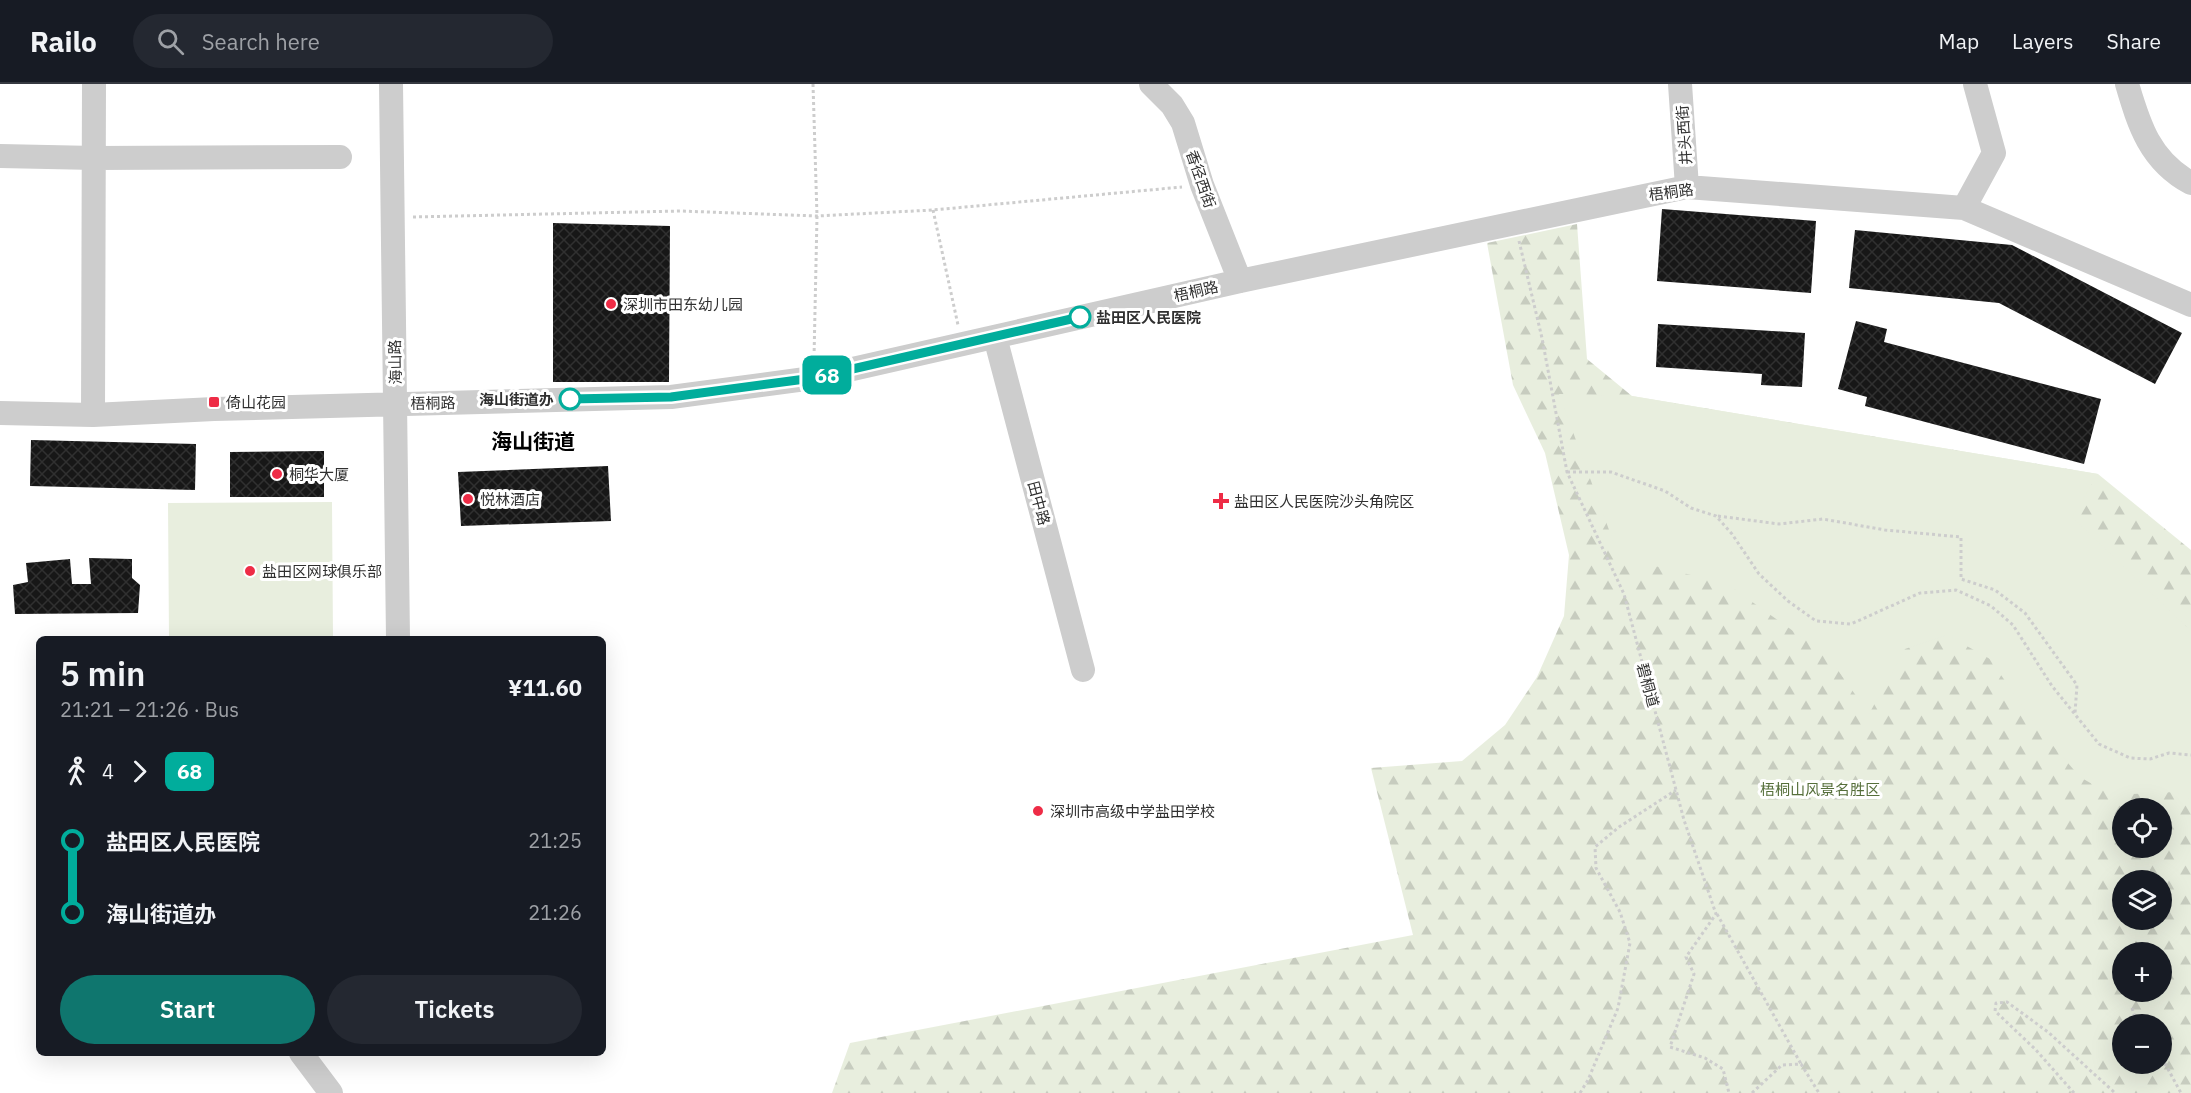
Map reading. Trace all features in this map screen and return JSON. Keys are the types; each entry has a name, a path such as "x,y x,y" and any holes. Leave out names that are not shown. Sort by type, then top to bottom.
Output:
{"street":[{"path":"93,415 94,84"},
{"name":"海山路","path":"378,84 398,636"},
{"name":"海山路","path":"382,636 393,218 391,84"},
{"name":"香径西街","path":"1151,84 1172,105 1183,123 1202,185 1240,281"},
{"name":"井头西街","path":"1680,84 1687,187"},
{"path":"1964,208 1994,153 1975,84"},
{"path":"2127,84 2138,124 2155,155 2191,183"},
{"path":"0,156 340,157"},
{"name":"梧桐路","path":"0,413 93,415 214,409 671,397 813,378 1240,281 1687,187 1964,208 2191,305"},
{"name":"田中路","path":"995,337 1083,670"},
{"path":"303,1056 331,1093"}],"path":[{"path":"813,84 817,216 813,378"},
{"path":"393,218 680,211 817,216 933,210 1202,185"},
{"path":"933,210 963,344"},
{"name":"碧桐道","path":"1517,237 1542,338 1567,472 1624,594 1684,820 1716,914 1801,1064"},
{"path":"1567,472 1611,472 1665,491 1691,508 1716,516 1779,524 1822,519 1886,530 1961,537 1961,579 1995,590 2025,613 2077,686 2075,713"},
{"path":"1716,516 1732,534 1759,574 1788,601 1816,621 1851,624 1920,593 1956,590 1991,606 2013,625 2052,686 2099,744 2130,758 2150,759 2169,753 2191,755"},
{"path":"1580,1093 1588,1080 1618,1008 1630,943 1620,912 1596,868 1595,847 1619,827 1676,790"},
{"path":"1716,914 1686,957 1694,974 1670,1047 1705,1058 1723,1069 1729,1093"},
{"path":"2074,1093 2035,1049 1995,1011 1996,1003 2007,1002 2048,1032 2115,1093"},
{"path":"2132,1008 2134,1014"},
{"path":"1752,1093 1782,1065 1801,1064 1819,1093"},
{"path":"2171,1074 2181,1093"}],"green space":[{"name":"梧桐山风景名胜区","path":"1577,224 1587,359 1632,396 2098,474 2191,550 2191,1093 832,1093 850,1043 1413,935 1371,768 1462,761 1505,725 1537,677 1564,616 1569,555 1545,453 1513,385 1487,243"},
{"path":"1559,394 1632,396 2098,474 2072,517 2191,631 2191,800 2176,792 2111,795 2080,777 2036,726 1990,659 1947,635 1905,649 1869,714 1827,655 1727,584 1619,557"},
{"name":"盐田区网球俱乐部","path":"332,502 333,636 169,636 168,503"}],"building":[{"path":"1662,209 1816,221 1811,293 1657,281"},
{"name":"深圳市田东幼儿园","path":"553,223 670,226 669,382 553,382"},
{"path":"1855,230 2012,245 2182,333 2155,384 1999,303 1849,288"},
{"path":"1856,321 1887,329 1884,342 2101,399 2084,464 1865,406 1867,397 1838,389"},
{"path":"1658,324 1805,333 1802,387 1761,385 1762,374 1656,367"},
{"path":"31,440 196,444 195,490 30,486"},
{"name":"桐华大厦","path":"324,451 324,497 230,497 230,452"},
{"path":"608,466 611,521 461,526 458,472"},
{"path":"89,558 132,559 132,578 140,585 138,613 15,614 13,585 28,582 26,563 70,559 72,584 91,584"}],"bus line":[{"name":"68","path":"570,399 671,397 813,378 1080,317"}],"place":[{"name":"深圳市田东幼儿园","path":"611,304"},
{"name":"盐田区人民医院","path":"1080,317"},
{"name":"海山街道办","path":"570,399"},
{"name":"倚山花园","path":"214,402"},
{"name":"桐华大厦","path":"277,474"},
{"name":"悦林酒店","path":"468,499"},
{"name":"盐田区人民医院沙头角院区","path":"1221,501"},
{"name":"盐田区网球俱乐部","path":"250,571"},
{"name":"深圳市高级中学盐田学校","path":"1038,811"}],"district":[{"name":"海山街道","path":"533,441"}]}
